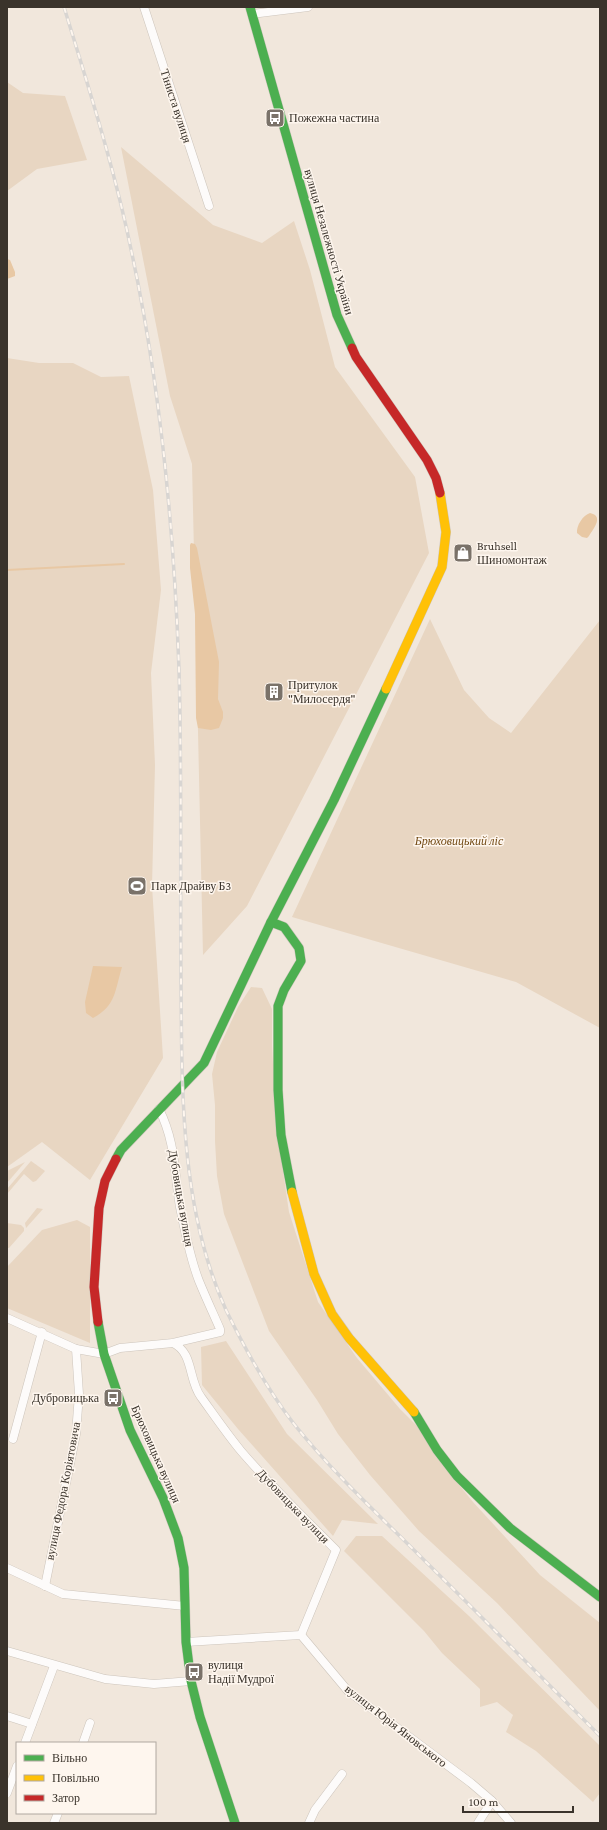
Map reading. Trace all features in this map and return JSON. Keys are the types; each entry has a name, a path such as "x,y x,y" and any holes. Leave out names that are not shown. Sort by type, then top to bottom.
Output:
{"main road":[{"name":"вулиця Незалежності України","path":"251,11 337,315 356,357 427,460 436,478 444,513 446,545 442,567 427,602 334,800 271,922"},
{"name":"Брюховицька вулиця","path":"236,1823 200,1717 191,1681 186,1642 184,1568 178,1538 163,1498 130,1430 104,1354 98,1324 94,1287 97,1225 102,1191 111,1166 121,1150 204,1063 271,922"},
{"path":"271,922 284,927 299,948 301,961 284,990 278,1006 278,1090 281,1135 291,1189 314,1274 323,1296 332,1314 349,1338 413,1410 437,1450 457,1476 510,1528 600,1598"}],"street":[{"name":"Тіниста вулиця","path":"144,7 209,206"},
{"path":"251,11 308,7"},
{"name":"Дубовицька вулиця","path":"104,1354 120,1348 173,1343 220,1332 199,1280 187,1238 180,1206 171,1141 168,1128 159,1110"},
{"path":"7,1318 42,1332 76,1349 104,1354"},
{"path":"13,1439 42,1332"},
{"name":"Дубовицька вулиця","path":"173,1343 183,1350 187,1357 196,1390 240,1450 336,1550 301,1635"},
{"name":"вулиця Федора Коріятовича","path":"45,1586 76,1434 79,1394 76,1349"},
{"path":"7,1568 63,1594 185,1606"},
{"path":"186,1642 301,1635"},
{"name":"вулиця Юрія Яновського","path":"301,1635 348,1691 471,1783 492,1801 511,1823"},
{"path":"7,1651 54,1666 112,1680 154,1684 191,1681"},
{"path":"25,1742 54,1666"},
{"path":"7,1716 32,1724"},
{"path":"83,1742 90,1723"},
{"path":"7,1793 16,1769"},
{"path":"309,1823 315,1810 342,1774"},
{"path":"478,1823 492,1801"}],"green space":[{"path":"7,82 23,93 65,96 87,160 37,169 7,191"},
{"path":"121,147 213,225 262,243 294,221 310,270 335,367 415,477 429,553 247,906 203,955 192,464 170,396"},
{"path":"7,358 39,363 73,363 101,377 129,376 153,490 161,590 151,673 155,765 152,886 163,1058 90,1180 42,1142 7,1167"},
{"name":"Брюховицький ліс","path":"430,619 464,690 489,718 511,733 600,620 600,1028 516,982 292,917"},
{"path":"251,987 262,988 272,1009 272,1045 276,1124 289,1212 318,1302 357,1358 400,1409 429,1438 434,1454 473,1502 540,1575 600,1623 600,1711 497,1603 419,1531 370,1475 338,1434 317,1400 269,1331 224,1214 217,1176 215,1141 215,1105 212,1074 217,1052 238,1007"},
{"path":"31,1161 45,1171 36,1181 33,1182 24,1174 7,1194 7,1189"},
{"path":"25,1162 7,1183 7,1171"},
{"path":"37,1208 43,1209 26,1228 25,1223"},
{"path":"77,1220 90,1227 90,1343 7,1308 7,1267 42,1230"},
{"path":"7,1223 21,1225 24,1228 24,1231 9,1248 7,1248"},
{"path":"226,1341 287,1434 378,1524 342,1520 333,1536 238,1429 202,1385 201,1347"},
{"path":"356,1536 382,1536 469,1616 600,1746 600,1793 593,1802 536,1751 506,1732 513,1715 497,1702 480,1707 480,1689 442,1653 424,1631 344,1551"}],"shaded area":[{"path":"7,259 10,260 15,276 7,279"},
{"path":"590,513 596,517 597,523 587,538 582,537 577,533 579,524 587,514"},
{"path":"191,543 195,544 197,548 219,662 218,699 223,712 223,718 219,728 211,730 198,728 196,718 195,614 190,568"},
{"path":"93,966 122,967 114,997 101,1013 93,1018 86,1013 85,1002"}],"waterway":[{"path":"7,570 124,564"}],"railway":[{"path":"64,7 118,192 142,305 158,408 170,512 179,669 181,1024 184,1107 192,1190 200,1231 211,1271 226,1310 257,1368 284,1411 309,1442 358,1494 600,1736"}],"traffic: fast":[{"path":"250,7 337,315 352,348"},
{"path":"116,1159 121,1150 204,1063 271,922 334,800 386,689"},
{"path":"271,922 284,927 299,948 301,961 284,990 278,1006 278,1090 281,1135 292,1192"},
{"path":"98,1322 104,1354 130,1430 163,1498 178,1538 184,1568 186,1642 191,1681 200,1717 235,1823"},
{"path":"414,1412 437,1450 457,1476 510,1528 600,1597"}],"traffic: slow":[{"path":"386,689 442,567 446,532 440,493"},
{"path":"292,1192 314,1274 332,1314 349,1338 414,1412"}],"traffic: jam":[{"path":"352,348 356,357 427,460 436,478 440,493"},
{"path":"98,1322 94,1287 99,1208 105,1181 116,1159"}],"place":[{"name":"Пожежна частина","path":"275,118"},
{"name":"Bruhsell Шиномонтаж","path":"463,553"},
{"name":"Притулок \"Милосердя\"","path":"274,692"},
{"name":"Парк Драйву Б3","path":"137,886"},
{"name":"Дубровицька","path":"113,1398"},
{"name":"вулиця Надії Мудрої","path":"194,1672"}]}
